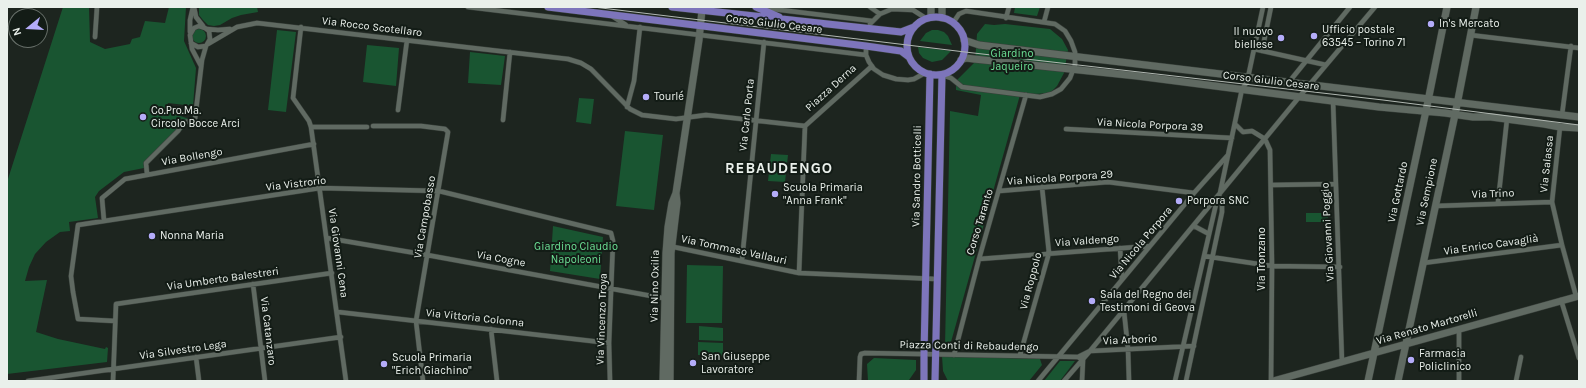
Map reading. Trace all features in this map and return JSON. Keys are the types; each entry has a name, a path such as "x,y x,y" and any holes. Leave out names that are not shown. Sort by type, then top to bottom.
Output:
{"main road":[{"name":"Corso Giulio Cesare","path":"548,7 866,46 901,51 909,56"},
{"name":"Corso Giulio Cesare","path":"672,7 702,8 900,32 914,27"},
{"path":"756,7 783,19"},
{"path":"928,73 916,67 909,56 907,43 910,33 914,27 929,18 942,18 953,23 959,29 964,40 964,52 961,60 954,69 942,75"},
{"name":"Piazza Derna","path":"928,73 942,75"},
{"name":"Via Sandro Botticelli","path":"924,381 928,73"},
{"name":"Via Sandro Botticelli","path":"935,381 936,279 942,75"}],"street":[{"path":"95,37 97,7"},
{"path":"147,174 146,163 178,131 183,123 195,119 201,66 210,36 206,28 196,17 193,7"},
{"path":"193,7 190,20 189,38 192,49 201,66"},
{"name":"Corso Giulio Cesare","path":"468,7 866,55"},
{"name":"Corso Giulio Cesare","path":"756,7 872,21"},
{"path":"870,7 880,14"},
{"path":"868,28 872,21 880,14 889,10 906,9 915,11 929,18 931,7"},
{"path":"942,7 942,18"},
{"path":"1006,18 1009,7"},
{"path":"1044,22 1048,7"},
{"name":"Via Nicola Porpora","path":"1219,195 1242,89 1246,86 1263,7"},
{"path":"1262,50 1271,7"},
{"path":"1289,82 1350,7"},
{"name":"Via Nicola Porpora","path":"1064,381 1124,311 1309,85 1375,7"},
{"name":"Via Gottardo","path":"1368,381 1429,99 1447,7"},
{"name":"Via Sempione","path":"1398,381 1455,114 1476,7"},
{"name":"Via Nino Oxilia","path":"663,381 672,203 676,193 700,34 702,8"},
{"name":"Piazza Derna","path":"942,75 961,86 1044,96 1055,93 1064,86 1074,70 1076,57 1072,41 1065,31 1058,26 1044,22 1006,18 966,11 960,14 953,23"},
{"name":"Corso Giulio Cesare","path":"610,14 628,26"},
{"path":"838,17 852,26"},
{"name":"Via Rocco Scotellaro","path":"206,28 218,30 254,23 301,27 568,59 584,64 596,73 635,113 646,116 676,119 706,115 805,126"},
{"path":"190,32 197,27 206,28"},
{"name":"Via Giovanni Cena","path":"301,27 293,98 309,121 311,127 338,312 346,381"},
{"path":"628,107 634,81 640,27"},
{"name":"Via Rocco Scotellaro","path":"207,45 233,28"},
{"path":"1470,35 1579,48"},
{"path":"398,110 407,40"},
{"name":"Corso Giulio Cesare","path":"964,40 974,44 1076,57 1562,114 1579,118"},
{"name":"Via Carlo Porta","path":"742,260 764,42"},
{"path":"191,43 198,47 207,45"},
{"name":"Piazza Derna","path":"866,46 866,55 872,66 886,76 904,80 928,73"},
{"path":"1562,114 1571,46"},
{"path":"1254,49 1326,65"},
{"path":"503,120 510,52"},
{"name":"Corso Giulio Cesare","path":"961,60 966,58 1137,76 1405,110 1507,119 1560,127 1579,128"},
{"name":"Piazza Derna","path":"805,126 872,66"},
{"name":"Corso Taranto","path":"954,355 979,258 1026,95"},
{"name":"Via Giovanni Poggio","path":"1333,100 1335,184 1340,267 1342,362"},
{"path":"1498,202 1507,119"},
{"path":"1235,124 1243,132 1252,131 1265,139"},
{"name":"Via Campobasso","path":"373,126 415,126 447,130 448,135 416,321 423,381"},
{"path":"805,126 799,273 936,279"},
{"path":"311,127 367,127"},
{"name":"Via Salassa","path":"1560,127 1552,202 1562,245 1578,296"},
{"name":"Via Nicola Porpora 39","path":"1066,129 1232,138"},
{"name":"Via Tronzano","path":"1265,139 1270,150 1272,381"},
{"name":"Via Bollengo","path":"104,221 102,198 125,179 314,144"},
{"name":"Via Nicola Porpora","path":"1038,381 1194,193 1228,155"},
{"name":"Via Nicola Porpora 29","path":"999,191 1108,182 1194,193"},
{"path":"1270,185 1335,184"},
{"name":"Via Roppolo","path":"1020,355 1049,253 1042,187"},
{"name":"Via Vistrorio","path":"115,321 78,319 71,276 78,224 320,188 439,191 606,231 612,235"},
{"path":"1174,381 1215,205 1219,195"},
{"path":"1186,381 1222,210 1219,195"},
{"name":"Via Trino","path":"1435,206 1498,202 1552,202"},
{"path":"1194,226 1208,234"},
{"name":"Via Vincenzo Troya","path":"610,381 609,343 612,288 612,235"},
{"name":"Via Cogne","path":"327,238 668,299"},
{"name":"Via Enrico Cavaglià","path":"1423,263 1562,245"},
{"name":"Via Tommaso Vallauri","path":"669,246 799,273"},
{"name":"Via Valdengo","path":"979,258 1150,246"},
{"path":"1120,248 1122,279"},
{"path":"1204,256 1272,266 1340,267"},
{"name":"Via Umberto Balestreri","path":"115,321 116,304 332,273"},
{"name":"Via Catanzaro","path":"253,284 265,381"},
{"name":"Via Renato Martorelli","path":"1272,381 1578,296"},
{"name":"Via Nino Oxilia","path":"668,299 670,381"},
{"path":"1561,300 1579,358"},
{"path":"1124,311 1128,349 1129,381"},
{"name":"Via Vittoria Colonna","path":"338,312 609,343"},
{"path":"113,381 115,321"},
{"path":"491,329 497,381"},
{"path":"1459,329 1459,381"},
{"name":"Via Silvestro Lega","path":"28,381 341,338"},
{"name":"Via Arborio","path":"1078,357 1090,351 1194,346"},
{"name":"Piazza Conti di Rebaudengo","path":"858,381 860,357 862,353 1078,357"},
{"path":"196,357 199,381"},
{"path":"1078,357 1083,360 1082,381"},
{"path":"1516,381 1521,357"}],"green space":[{"path":"63,7 89,7 90,42 105,49 130,44 132,39 140,37 145,21 165,23 169,7 186,7 184,41 196,68 193,106 168,103 166,111 189,119 189,123 144,168 124,172 99,191 95,197 98,218 69,222 70,231 60,232 46,242 35,254 29,267 25,281 47,280 36,332 58,339 105,349 106,347 108,348 107,362 7,374 7,182"},
{"path":"199,7 257,7 258,12 241,15 220,25 214,26 208,25 199,15"},
{"path":"1015,7 1040,7 1037,16 1014,13"},
{"name":"Giardino Jaqueiro","path":"985,24 1005,24 1050,29 1062,39 1068,50 1064,73 1057,86 1050,93 1020,95 951,342 949,345 945,346 950,111 978,116 981,95 956,90 956,81 975,62 977,34"},
{"path":"196,29 202,29 206,33 206,39 202,43 196,43 192,39 192,33"},
{"path":"277,30 296,32 286,112 268,110"},
{"path":"932,30 944,32 948,36 952,45 920,41 926,33"},
{"path":"367,45 399,48 396,86 363,82"},
{"path":"918,47 951,51 942,60 932,62 923,58 919,53"},
{"path":"470,52 505,56 501,85 468,83"},
{"path":"579,98 594,99 591,124 576,122"},
{"path":"625,131 663,135 654,210 616,206"},
{"path":"771,154 788,155 785,182 768,181"},
{"path":"1306,213 1328,213 1328,222 1306,222"},
{"name":"Giardino Claudio Napoleoni","path":"553,226 603,237 600,279 550,271"},
{"path":"687,265 723,266 722,323 686,323"},
{"path":"699,326 723,328 723,341 699,340"},
{"path":"698,342 723,343 723,356 698,355"},
{"path":"942,356 1040,359 1042,365 1029,381 948,381 943,371"},
{"path":"874,358 916,360 916,370 909,380 868,381 867,364"},
{"path":"1060,361 1075,361 1060,381 1044,381"}],"tram line":[{"path":"593,7 1383,100 1579,125"}],"place":[{"name":"In's Mercato","path":"1431,24"},
{"name":"Ufficio postale 63545 – Torino 71","path":"1314,36"},
{"name":"Il nuovo biellese","path":"1281,38"},
{"name":"Tourlé","path":"646,97"},
{"name":"Co.Pro.Ma. Circolo Bocce Arci","path":"143,117"},
{"name":"Scuola Primaria \"Anna Frank\"","path":"775,194"},
{"name":"Porpora SNC","path":"1179,201"},
{"name":"Nonna Maria","path":"152,236"},
{"name":"Sala del Regno dei Testimoni di Geova","path":"1092,301"},
{"name":"Farmacia Policlinico","path":"1411,360"},
{"name":"San Giuseppe Lavoratore","path":"693,363"},
{"name":"Scuola Primaria \"Erich Giachino\"","path":"384,364"}],"district":[{"name":"REBAUDENGO","path":"779,169"}]}
